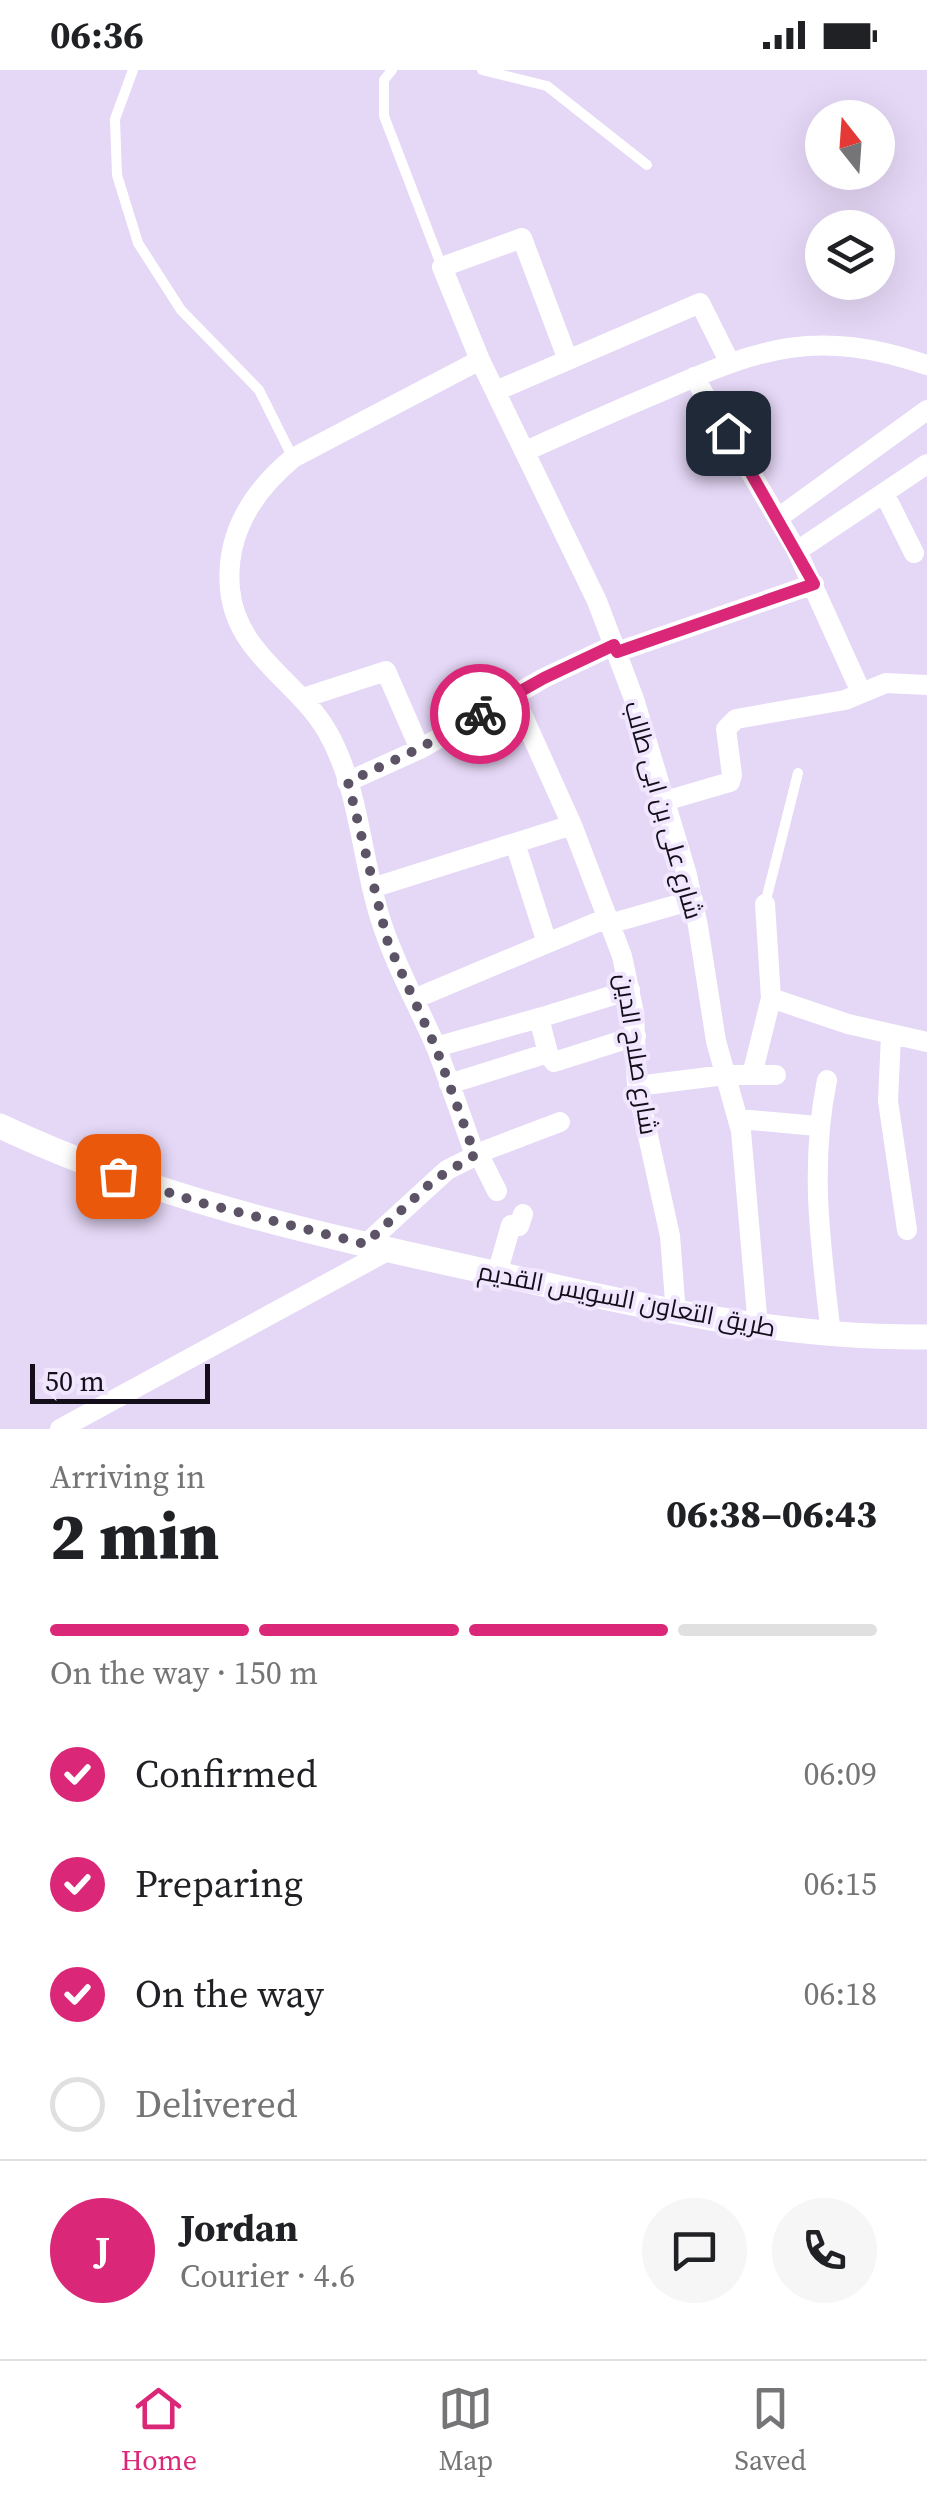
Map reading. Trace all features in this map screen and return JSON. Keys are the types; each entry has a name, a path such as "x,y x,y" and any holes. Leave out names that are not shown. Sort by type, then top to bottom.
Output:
{"street":[{"path":"442,267 522,238 568,360"},
{"name":"شارع على بن ابى طالب","path":"442,267 480,360 526,450 616,649 664,802 693,900 716,1041 739,1119 758,1327"},
{"path":"496,391 700,303 729,361"},
{"path":"526,450 729,361 770,350 810,345 878,350 927,365"},
{"path":"480,360 293,458 269,478 250,502 237,530 230,560 230,591 238,621 252,648 302,698 327,731 348,782 388,943 436,1048 477,1154 497,1191"},
{"path":"694,377 797,551 861,692"},
{"path":"778,518 927,410"},
{"path":"797,551 927,464"},
{"path":"884,493 914,553"},
{"path":"348,782 420,748 513,694 616,649 814,584"},
{"path":"302,698 386,671 420,748"},
{"path":"664,802 730,782 725,737 736,719 845,700 886,682 927,685"},
{"name":"شارع صلاح الدين","path":"513,694 572,824 630,990 636,1036 636,1086 664,1198 676,1314"},
{"path":"372,888 572,824"},
{"path":"515,843 548,943"},
{"path":"414,1000 608,921 693,900"},
{"path":"752,1075 770,998 765,904"},
{"path":"436,1048 630,990"},
{"path":"770,998 829,1018 927,1042"},
{"path":"539,1018 550,1061 554,1062 636,1036"},
{"path":"891,1035 888,1101 907,1230"},
{"path":"449,1084 548,1054"},
{"path":"636,1086 725,1075 776,1075"},
{"path":"826,1080 817,1126 817,1204 830,1335"},
{"path":"739,1119 817,1126"},
{"path":"60,1429 377,1247 434,1180 477,1154 560,1122"},
{"name":"طريق التعاون السويس القديم","path":"0,1126 134,1181 198,1202 377,1247 676,1314 830,1335 927,1337"},
{"path":"498,1274 511,1225 519,1226 523,1214"}],"lane":[{"path":"133,70 115,118 117,176 138,243 180,310 259,390 293,458"},
{"path":"392,70 384,80 384,116 442,267"},
{"path":"482,70 547,86 647,165"},
{"path":"765,904 798,773"}],"way so far":[{"path":"118,1176 198,1202 365,1244 434,1180 475,1155 436,1048 388,943 348,782 480,714"}],"route":[{"path":"480,714 614,645 617,652 814,584 728,433"}]}
